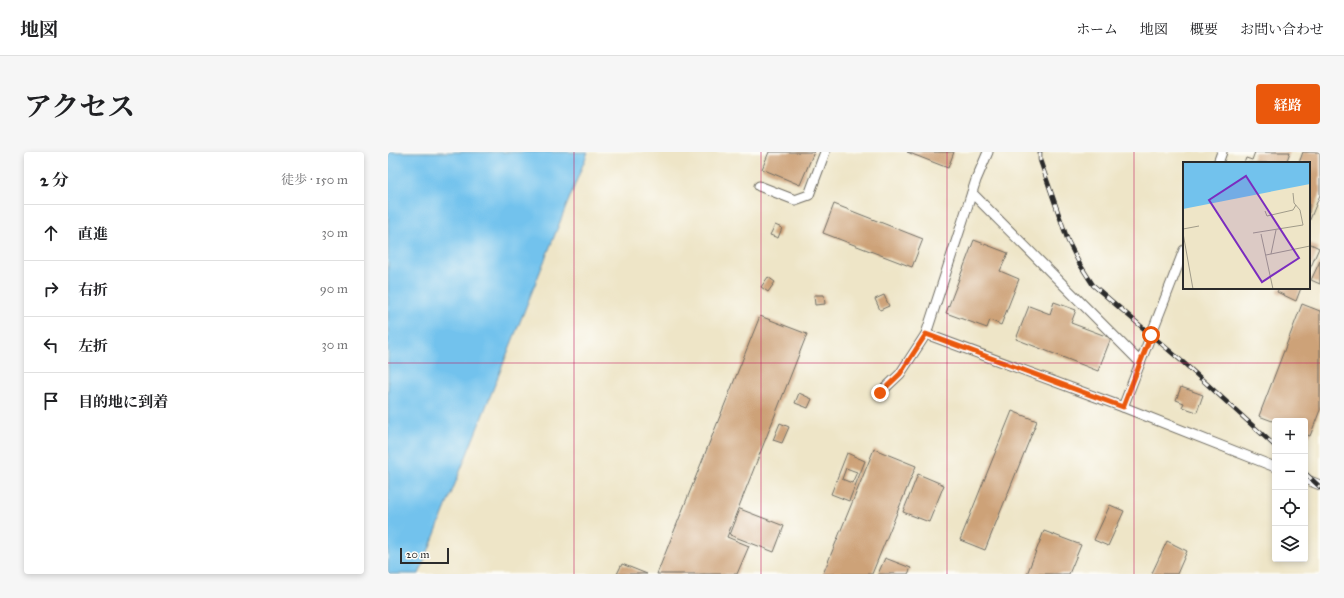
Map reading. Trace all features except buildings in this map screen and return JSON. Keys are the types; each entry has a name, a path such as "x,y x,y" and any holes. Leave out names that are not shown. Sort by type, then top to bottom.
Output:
{"lane":[{"path":"759,186 795,200 809,196 825,152"},
{"path":"880,393 900,374 926,334 976,180 988,152"},
{"path":"1218,162 1222,152"},
{"path":"972,193 1140,362"},
{"path":"1123,407 1183,253"},
{"path":"926,334 1123,407 1272,467"},
{"path":"1308,481 1320,486"}],"water":[{"path":"388,152 588,152 419,574 388,574"}],"railway":[{"path":"1040,152 1040,160 1068,241 1079,263 1093,285 1185,364 1272,443"},
{"path":"1308,476 1320,487"}],"route":[{"path":"880,393 900,374 926,334 1123,407 1151,335"}]}
